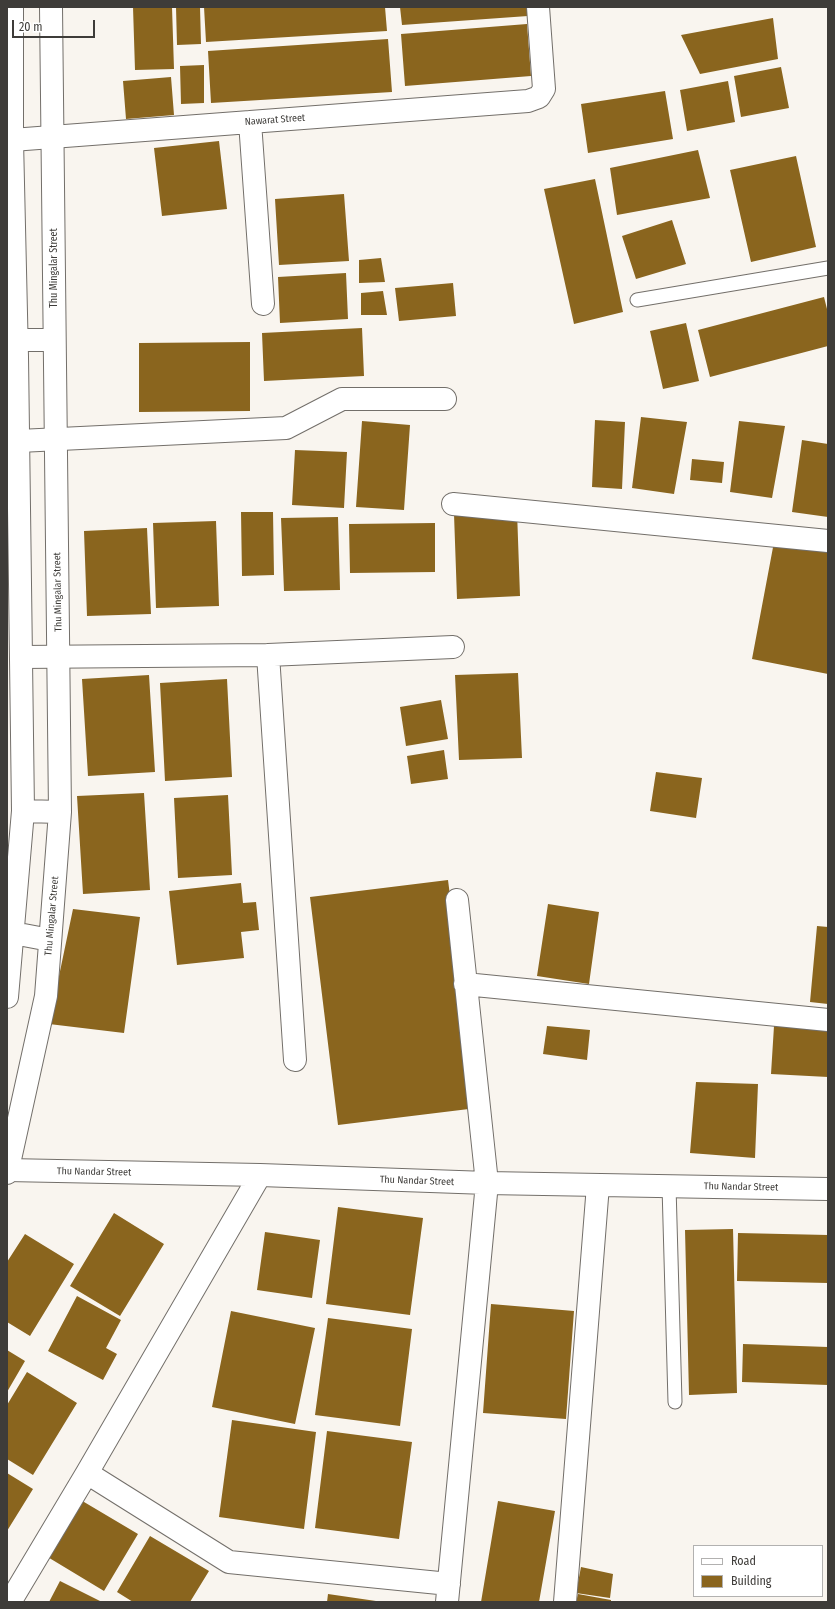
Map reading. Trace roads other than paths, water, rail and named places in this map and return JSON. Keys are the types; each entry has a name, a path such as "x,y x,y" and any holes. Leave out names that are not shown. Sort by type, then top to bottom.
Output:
{"street":[{"path":"7,997 23,811 19,441 12,140 12,7"},
{"name":"Thu Mingalar Street","path":"7,1171 46,996 60,812 51,7"},
{"name":"Nawarat Street","path":"12,140 528,100 539,97 544,88 538,7"},
{"path":"250,122 263,304"},
{"path":"16,340 54,340"},
{"path":"19,441 286,428 342,399 445,399"},
{"path":"453,504 828,541"},
{"path":"21,657 268,655 453,647"},
{"path":"268,655 295,1060"},
{"path":"23,811 60,812"},
{"path":"87,1473 229,1562 448,1593 487,1183 457,900"},
{"path":"13,933 50,940"},
{"path":"465,984 828,1020"},
{"name":"Thu Nandar Street","path":"7,1171 260,1175 487,1183 828,1189"},
{"path":"10,1602 87,1473 260,1175"},
{"path":"565,1602 598,1185"}],"lane":[{"path":"637,300 828,268"},
{"path":"669,1186 675,1402"}]}
